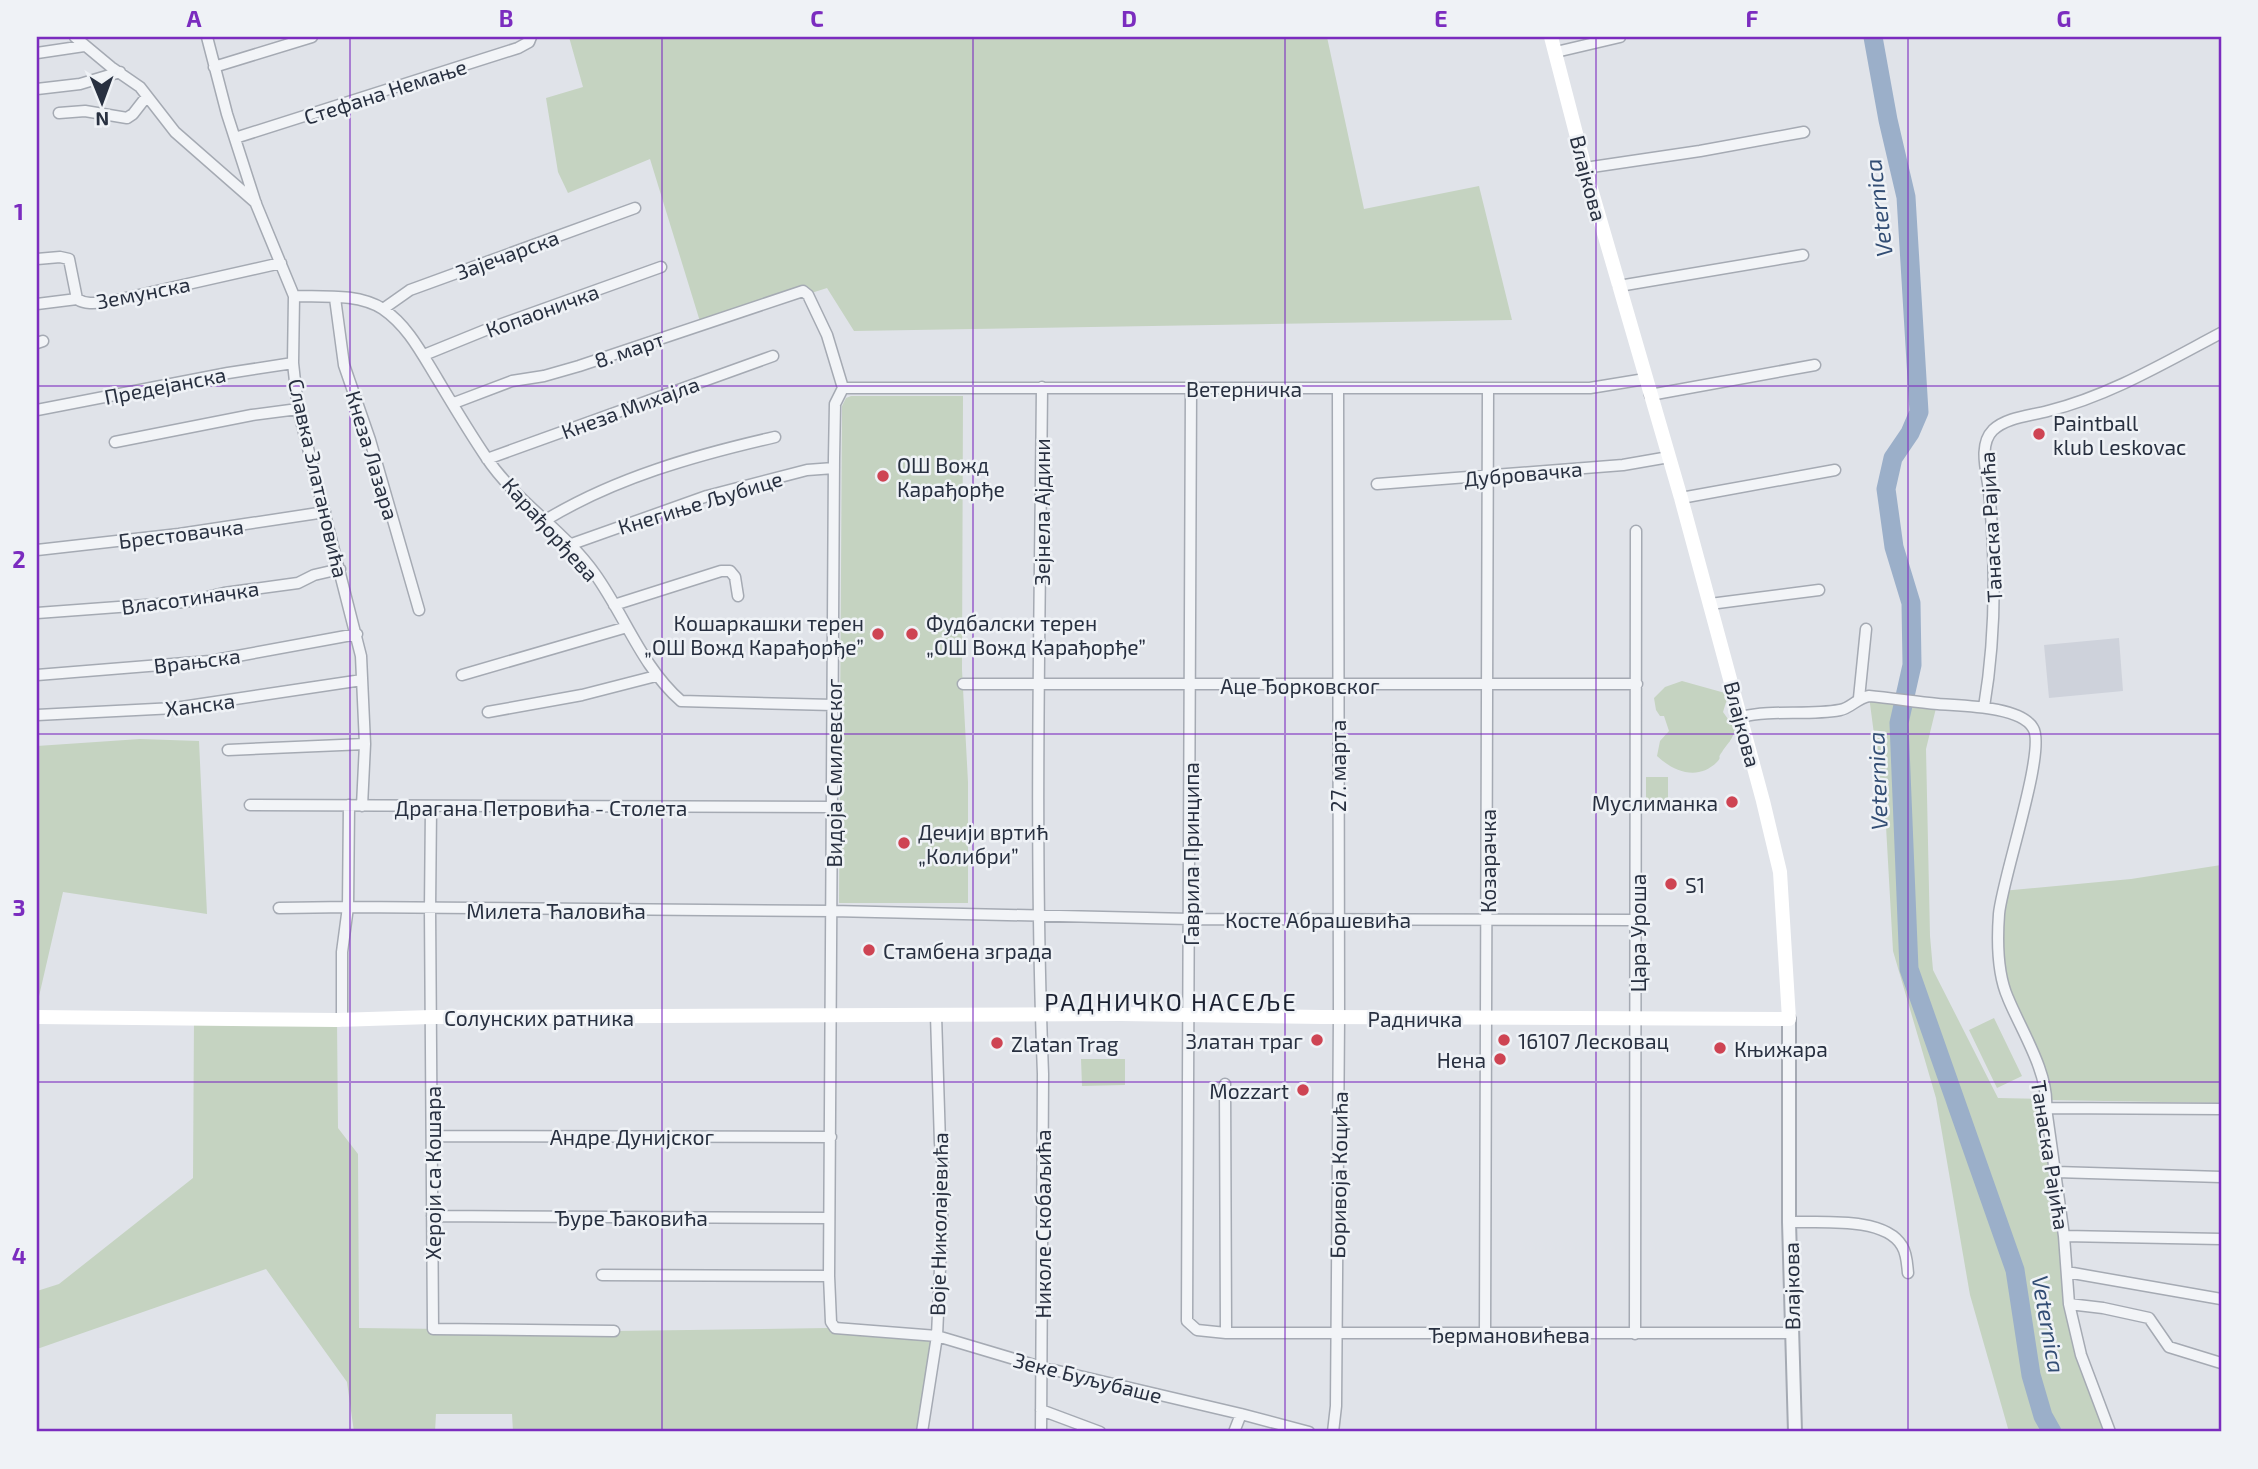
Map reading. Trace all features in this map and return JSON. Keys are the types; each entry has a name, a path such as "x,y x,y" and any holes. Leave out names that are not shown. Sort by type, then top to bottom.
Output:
{"main road":[{"name":"Влајкова","path":"1551,37 1585,168 1681,498 1780,872 1789,1019"},
{"name":"Радничка","path":"1041,1015 1789,1019"},
{"name":"Солунских ратника","path":"37,1017 342,1020 431,1017 1041,1015"}],"street":[{"path":"75,37 140,87 175,132 256,204"},
{"name":"Славка Златановића","path":"207,37 256,204 294,296 293,363 298,409 356,634 362,680 365,744 362,806"},
{"path":"215,67 312,37"},
{"name":"Стефана Немање","path":"235,138 525,46 531,37"},
{"path":"1556,51 1620,37"},
{"path":"37,53 84,46"},
{"path":"37,89 80,83 120,72"},
{"path":"60,113 85,111 127,118 147,96"},
{"path":"1585,168 1804,132"},
{"name":"Зајечарска","path":"383,309 410,290 635,208"},
{"path":"1619,286 1803,255"},
{"name":"Земунска","path":"37,259 69,259 76,299 82,302 108,302 281,263"},
{"name":"Копаоничка","path":"424,355 661,267"},
{"name":"8. март","path":"454,403 512,381 544,376 579,366 803,291 808,295 827,335 843,388"},
{"name":"Карађорђева","path":"294,296 361,299 383,309 398,320 424,355 487,459 527,506 569,545 595,574 656,676 681,701 833,705"},
{"name":"Кнеза Лазара","path":"335,298 344,365 370,440 419,610"},
{"path":"37,304 76,299"},
{"name":"Танаска Рајића","path":"1984,707 1994,615 1991,522 1985,456 1985,444 1989,436 2006,421 2051,411 2096,396 2221,333"},
{"name":"Кнеза Михајла","path":"487,459 773,356"},
{"name":"Предејанска","path":"37,410 216,375 293,363"},
{"path":"1650,395 1815,365"},
{"name":"Ветерничка","path":"843,388 1590,388 1645,379"},
{"name":"Зејнела Ајдини","path":"1041,1015 1042,387"},
{"name":"Видоја Смилевског","path":"832,1015 835,404 843,388"},
{"name":"Гаврила Принципа","path":"1187,1321 1191,388"},
{"name":"27. марта","path":"1338,388 1339,1017"},
{"name":"Козарачка","path":"1485,1333 1488,388"},
{"path":"115,442 252,415 298,409"},
{"path":"544,522 592,494 628,480 730,447 775,437"},
{"name":"Дубровачка","path":"1377,484 1623,465 1669,457"},
{"name":"Кнегиње Љубице","path":"569,545 708,496 807,470 834,468"},
{"path":"1681,498 1835,470"},
{"name":"Брестовачка","path":"37,550 191,533 325,512"},
{"name":"Цара Уроша","path":"1635,1334 1636,531"},
{"name":"Власотиначка","path":"37,613 186,602 224,593 298,583 314,575 340,569"},
{"path":"614,605 721,571 730,571 735,577 738,596"},
{"path":"1710,604 1819,590"},
{"path":"462,675 627,627"},
{"path":"1741,717 1762,712 1843,710 1864,697 1866,629"},
{"name":"Врањска","path":"37,675 209,660 356,634"},
{"path":"488,712 582,695 656,676"},
{"name":"Ханска","path":"37,715 175,708 362,680"},
{"name":"Аце Ђорковског","path":"963,684 1637,684"},
{"name":"Танаска Рајића","path":"1864,697 1984,707 2027,720 2037,736 2034,762 2002,891 1999,916 2000,958 2003,984 2036,1059 2046,1100 2064,1236 2069,1304 2081,1355 2110,1432"},
{"path":"228,750 365,744"},
{"name":"Драгана Петровића - Столета","path":"250,805 832,807"},
{"path":"342,1020 342,952 348,906 349,805"},
{"name":"Хероји са Кошара","path":"431,807 433,1328 614,1331"},
{"name":"Милета Ћаловића","path":"279,908 348,906 430,909 832,911"},
{"name":"Косте Абрашевића","path":"832,911 1189,919 1637,920"},
{"path":"602,1275 829,1276 832,1015"},
{"name":"Воје Николајевића","path":"922,1432 937,1336 943,1168 936,1015"},
{"name":"Николе Скобаљића","path":"1041,1015 1041,1432"},
{"name":"Боривоја Коцића","path":"1336,1333 1339,1017"},
{"name":"Влајкова","path":"1789,1019 1789,1222 1795,1432"},
{"path":"1225,1084 1226,1334"},
{"path":"2046,1108 2221,1109"},
{"name":"Андре Дунијског","path":"433,1136 831,1137"},
{"path":"2056,1172 2221,1177"},
{"name":"Ђуре Ђаковића","path":"432,1216 829,1218"},
{"path":"1789,1222 1856,1224 1880,1228 1900,1243 1906,1257 1908,1273"},
{"path":"2064,1236 2221,1239"},
{"path":"2067,1272 2221,1299"},
{"name":"Зеке Буљубаше","path":"829,1276 831,1322 835,1328 937,1336 1041,1367 1308,1432"},
{"path":"2069,1304 2150,1318 2169,1347 2221,1363"},
{"name":"Ђермановићева","path":"1187,1321 1197,1330 1226,1334 1792,1333"},
{"path":"1333,1432 1336,1406 1336,1333"},
{"path":"1041,1410 1100,1432"},
{"path":"1234,1432 1241,1414"}],"shaded area":[{"path":"2119,638 2123,691 2049,698 2044,645"}],"green space":[{"path":"569,37 1327,37 1364,209 1479,186 1512,320 854,331 827,288 702,328 650,159 568,193 558,172 546,98 583,87"},
{"path":"963,396 962,670 968,782 968,903 839,903 842,406 846,398"},
{"path":"1682,681 1725,693 1727,699 1723,712 1735,729 1719,760 1710,768 1694,773 1678,770 1657,756 1660,741 1669,731 1664,716 1660,716 1656,710 1654,698 1665,687"},
{"path":"1869,696 1937,704 1926,749 1933,970 1998,1098 2046,1099 2003,984 2002,891 2131,879 2221,865 2221,1103 2047,1100 2069,1304 2110,1432 2009,1432 1970,1295 1936,1098 1893,951 1886,826"},
{"path":"140,739 199,741 207,914 63,892 37,1005 37,746"},
{"path":"1646,777 1668,777 1668,801 1646,801"},
{"path":"1994,1018 2022,1076 1997,1088 1969,1030"},
{"path":"194,1019 337,1020 338,1128 358,1154 359,1328 614,1331 827,1328 937,1336 920,1432 513,1432 512,1414 436,1414 435,1432 354,1432 347,1382 266,1269 37,1349 37,1291 59,1284 193,1178"},
{"path":"1081,1059 1125,1059 1125,1085 1082,1086"}],"waterway":[{"name":"Veternica","path":"1873,37 1906,197 1919,412 1910,433 1893,458 1886,489 1894,547 1911,603 1912,665 1899,723 1909,969 2015,1270 2031,1375 2043,1416 2052,1432"}],"place":[{"name":"Paintball klub Leskovac","path":"2039,434"},
{"name":"ОШ Вожд Карађорђе","path":"883,476"},
{"name":"Кошаркашки терен „ОШ Вожд Карађорђе”","path":"878,634"},
{"name":"Фудбалски терен „ОШ Вожд Карађорђе”","path":"912,634"},
{"name":"Муслиманка","path":"1732,802"},
{"name":"Дечији вртић „Колибри”","path":"904,843"},
{"name":"S1","path":"1671,884"},
{"name":"Стамбена зграда","path":"869,950"},
{"name":"Златан траг","path":"1317,1040"},
{"name":"16107 Лесковац","path":"1504,1040"},
{"name":"Zlatan Trag","path":"997,1043"},
{"name":"Књижара","path":"1720,1048"},
{"name":"Нена","path":"1500,1059"},
{"name":"Mozzart","path":"1303,1090"}],"district":[{"name":"РАДНИЧКО НАСЕЉЕ","path":"1171,1001"}]}
